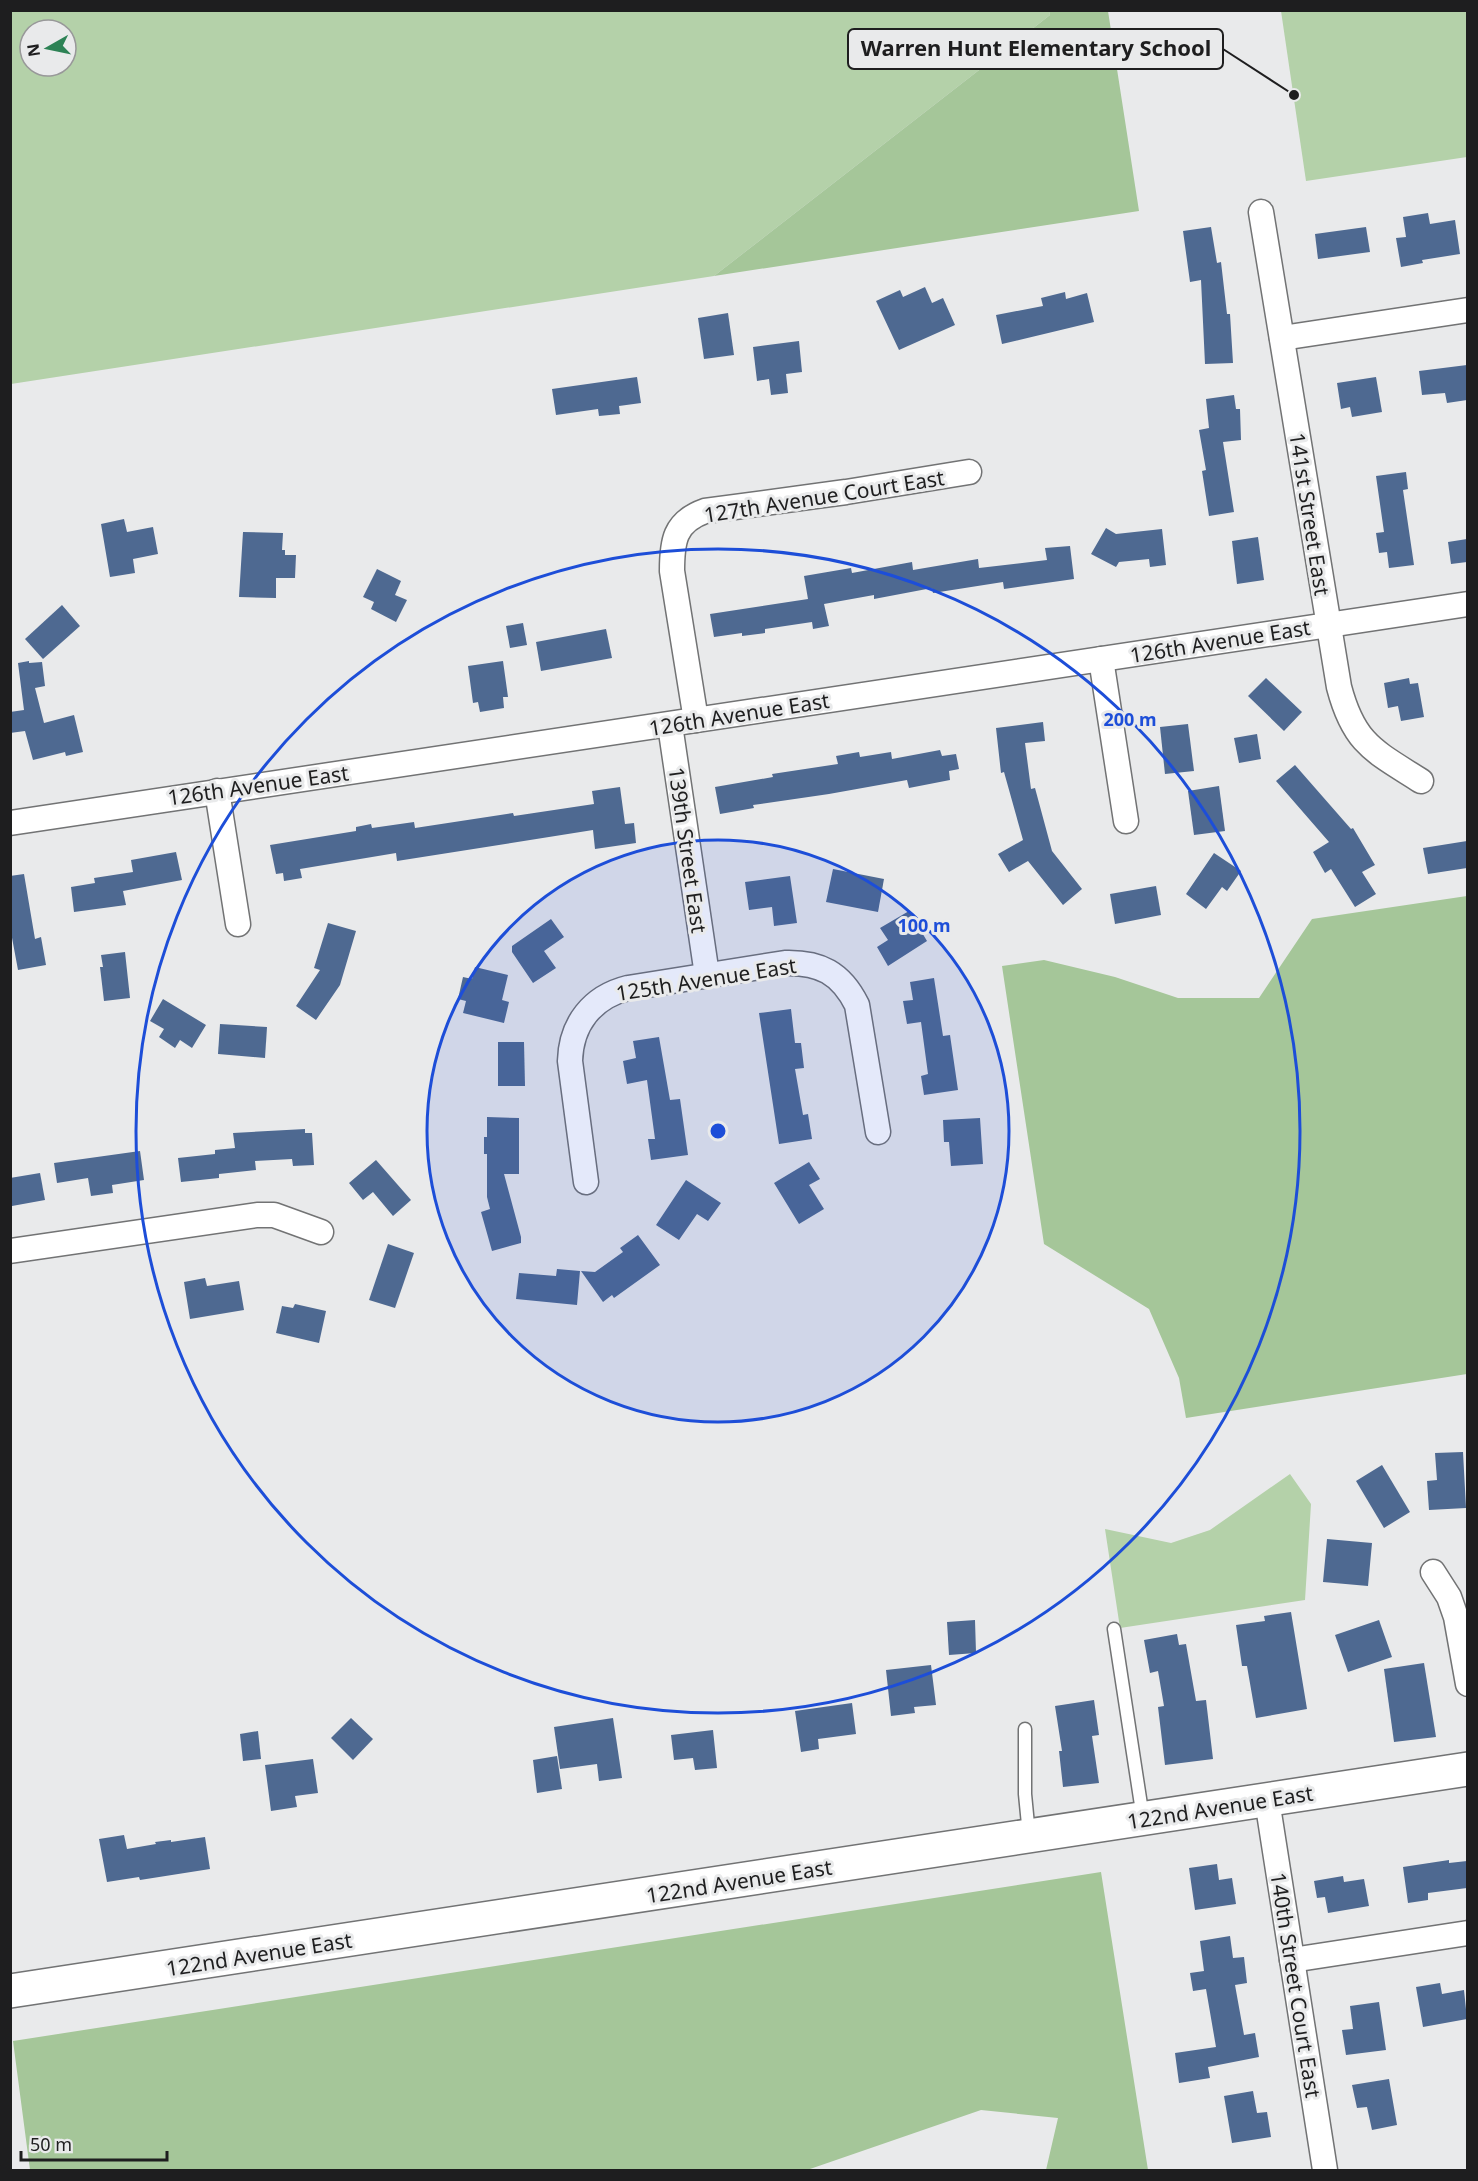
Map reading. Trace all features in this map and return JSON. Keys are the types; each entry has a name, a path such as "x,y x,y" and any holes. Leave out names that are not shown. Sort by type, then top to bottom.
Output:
{"main road":[{"name":"122nd Avenue East","path":"10,1991 1467,1769"}],"street":[{"name":"141st Street East","path":"1261,212 1328,625 1345,712 1365,743 1421,781"},
{"path":"1282,338 1467,310"},
{"name":"127th Avenue Court East","path":"696,720 672,571 672,547 682,527 697,514 705,511 846,492 969,472"},
{"name":"126th Avenue East","path":"10,823 1467,603"},
{"path":"1101,659 1126,821"},
{"name":"139th Street East","path":"670,725 707,975"},
{"path":"217,791 238,924"},
{"name":"125th Avenue East","path":"586,1182 570,1061 572,1041 583,1016 606,996 628,988 785,963 805,963 829,971 852,995 861,1022 878,1132"},
{"path":"10,1251 257,1215 273,1215 321,1232"},
{"path":"1433,1572 1449,1597 1456,1617 1467,1684"},
{"name":"140th Street Court East","path":"1267,1800 1325,2170"},
{"path":"1292,1960 1467,1933"}],"lane":[{"path":"1114,1629 1143,1819"},
{"path":"1025,1729 1025,1794 1029,1836"}],"green space":[{"path":"11,11 1049,11 1050,15 714,276 11,384"},
{"path":"1049,11 1108,11 1139,211 714,276 1050,15"},
{"path":"1281,11 1467,11 1467,157 1306,181"},
{"path":"1467,896 1467,1374 1186,1418 1179,1378 1149,1309 1044,1244 1002,966 1044,960 1115,977 1178,998 1259,998 1312,919"},
{"path":"1290,1474 1311,1504 1305,1600 1120,1628 1105,1529 1171,1543 1210,1530"},
{"path":"1101,1872 1148,2170 1046,2170 1058,2118 981,2110 810,2169 30,2170 13,2041"}],"building":[{"path":"1428,213 1430,224 1455,220 1460,254 1422,260 1423,263 1401,267 1396,238 1406,237 1403,217"},
{"path":"1211,227 1217,263 1221,262 1227,314 1230,314 1233,363 1205,364 1201,280 1190,282 1183,231"},
{"path":"1366,227 1370,252 1318,259 1315,234"},
{"path":"925,287 932,303 943,298 955,325 899,350 876,301 900,290 903,297"},
{"path":"1065,292 1066,299 1087,293 1094,322 1002,344 996,315 1043,306 1041,298"},
{"path":"728,313 734,355 704,359 698,318"},
{"path":"799,341 802,372 786,374 788,393 771,395 769,379 757,381 753,347"},
{"path":"1467,365 1467,400 1447,403 1445,393 1422,395 1419,371"},
{"path":"637,377 641,403 619,406 620,414 599,416 598,409 556,415 552,389"},
{"path":"1376,377 1382,412 1352,417 1350,407 1341,409 1337,383"},
{"path":"1234,395 1236,409 1240,409 1241,440 1223,442 1234,512 1209,516 1202,471 1206,470 1199,430 1209,428 1206,399"},
{"path":"1406,472 1408,489 1403,490 1414,565 1389,568 1387,552 1379,553 1376,533 1384,532 1376,476"},
{"path":"124,519 127,532 153,527 158,554 133,559 135,573 110,577 101,524"},
{"path":"1106,528 1116,534 1162,529 1166,565 1150,567 1149,559 1119,562 1116,567 1091,554"},
{"path":"243,532 283,533 282,550 285,550 285,555 296,555 295,578 276,578 276,598 239,597"},
{"path":"1258,537 1264,580 1237,584 1232,541"},
{"path":"1467,539 1467,562 1451,564 1448,542"},
{"path":"1070,546 1074,579 1004,589 1003,582 933,593 932,588 874,599 874,595 824,604 829,626 813,629 812,622 765,629 765,633 714,637 710,614 808,599 804,576 851,568 852,573 912,562 913,570 978,559 979,568 1047,560 1045,548"},
{"path":"377,569 401,581 395,595 407,600 396,622 371,609 374,602 363,597"},
{"path":"62,605 80,626 43,659 25,639"},
{"path":"523,623 527,645 510,648 506,626"},
{"path":"606,629 612,658 541,671 536,642"},
{"path":"29,661 29,663 42,662 45,686 35,688 44,723 74,715 83,752 66,756 65,752 33,760 25,731 10,733 10,712 24,710 18,663"},
{"path":"503,661 508,697 503,697 504,708 480,712 478,702 473,703 468,666"},
{"path":"1266,678 1302,712 1284,731 1248,696"},
{"path":"1409,678 1410,684 1418,683 1424,717 1401,721 1398,706 1388,708 1384,683"},
{"path":"1043,722 1045,741 1025,743 1031,789 1035,788 1052,851 1082,889 1063,905 1028,861 1009,872 998,854 1023,840 1004,772 1001,773 996,728"},
{"path":"1188,724 1194,771 1165,774 1160,727"},
{"path":"1257,734 1261,759 1239,763 1234,738"},
{"path":"940,750 942,756 956,754 959,769 949,771 950,780 909,788 907,780 753,805 754,808 720,814 715,787 773,777 772,774 838,764 836,756 859,752 860,757 891,752 892,759"},
{"path":"1295,765 1351,829 1353,828 1375,865 1362,872 1376,894 1355,907 1331,869 1325,873 1313,852 1329,842 1276,781"},
{"path":"1219,786 1225,831 1194,835 1188,791"},
{"path":"620,787 625,824 634,823 636,843 595,849 593,830 397,861 396,853 300,869 302,878 284,881 283,873 276,874 270,845 356,831 356,827 371,824 372,828 414,822 415,828 513,813 514,816 594,804 592,791"},
{"path":"1467,841 1467,868 1428,874 1423,848"},
{"path":"176,852 182,880 123,891 126,905 74,912 71,887 95,883 94,878 133,872 131,860"},
{"path":"1214,853 1241,871 1227,891 1222,887 1206,909 1186,894"},
{"path":"833,869 884,879 878,912 826,902"},
{"path":"24,874 35,939 41,937 46,965 18,970 10,927 10,876"},
{"path":"790,876 797,923 774,926 772,907 749,910 745,882"},
{"path":"1156,886 1161,915 1115,924 1110,894"},
{"path":"909,911 927,941 888,966 877,947 888,940 880,928"},
{"path":"551,919 564,937 544,951 556,968 533,983 512,952 512,946"},
{"path":"328,923 356,931 340,985 316,1020 296,1006 320,970 314,968"},
{"path":"125,952 130,998 104,1001 101,955"},
{"path":"475,967 508,975 502,1000 509,1002 504,1023 463,1013 466,1001 458,999 463,977 472,979"},
{"path":"934,978 943,1036 950,1035 958,1090 924,1095 921,1076 928,1074 921,1022 907,1024 903,1001 913,1000 910,982"},
{"path":"163,999 206,1025 192,1048 180,1040 175,1048 159,1037 164,1029 150,1021"},
{"path":"791,1009 795,1043 801,1043 804,1068 795,1069 803,1115 808,1114 812,1139 779,1144 759,1013"},
{"path":"220,1024 267,1027 265,1058 218,1054"},
{"path":"659,1037 670,1100 680,1099 688,1155 651,1160 648,1139 655,1139 647,1080 627,1084 623,1061 636,1058 633,1041"},
{"path":"498,1042 524,1042 525,1086 498,1086"},
{"path":"487,1117 519,1118 519,1174 504,1174 521,1243 492,1251 481,1212 490,1209 487,1197 487,1154 484,1154"},
{"path":"980,1118 983,1164 951,1166 949,1142 944,1142 943,1120"},
{"path":"305,1129 305,1133 312,1133 314,1165 293,1166 292,1159 255,1161 256,1170 219,1174 219,1178 181,1182 178,1158 215,1154 215,1150 235,1148 233,1133"},
{"path":"140,1151 144,1180 112,1185 113,1193 91,1196 88,1178 57,1183 54,1163"},
{"path":"376,1160 411,1200 393,1216 373,1192 363,1200 349,1183"},
{"path":"809,1162 820,1179 809,1185 824,1209 799,1224 774,1183"},
{"path":"40,1173 45,1200 12,1206 10,1178"},
{"path":"686,1180 721,1203 708,1221 697,1214 679,1240 656,1225"},
{"path":"638,1235 660,1265 614,1298 612,1295 603,1302 581,1271 595,1272 623,1252 620,1248"},
{"path":"388,1244 414,1253 395,1308 369,1300"},
{"path":"557,1269 580,1271 577,1305 516,1299 519,1273 556,1276"},
{"path":"205,1278 207,1286 239,1281 244,1310 190,1319 184,1282"},
{"path":"295,1304 326,1311 319,1343 276,1333 282,1306 293,1308"},
{"path":"1463,1452 1466,1508 1429,1510 1427,1481 1437,1480 1435,1453"},
{"path":"1382,1465 1410,1512 1384,1528 1356,1481"},
{"path":"1327,1539 1372,1543 1368,1586 1323,1582"},
{"path":"1291,1612 1307,1709 1256,1718 1247,1666 1242,1666 1236,1625 1265,1621 1264,1616"},
{"path":"975,1620 976,1653 949,1655 947,1622"},
{"path":"1379,1620 1392,1657 1348,1672 1335,1635"},
{"path":"1177,1634 1179,1645 1186,1644 1196,1701 1206,1700 1213,1759 1165,1765 1158,1707 1164,1706 1158,1671 1150,1673 1144,1640"},
{"path":"1424,1663 1436,1737 1394,1742 1384,1669"},
{"path":"931,1665 936,1705 914,1707 915,1713 891,1716 886,1670"},
{"path":"1094,1700 1099,1735 1092,1736 1099,1783 1063,1787 1059,1751 1062,1751 1055,1706"},
{"path":"852,1703 856,1734 818,1739 819,1749 801,1752 795,1711"},
{"path":"351,1718 373,1739 353,1760 331,1738"},
{"path":"613,1718 622,1778 599,1781 597,1764 560,1769 554,1727"},
{"path":"713,1730 717,1768 695,1770 693,1758 674,1760 671,1735"},
{"path":"258,1731 261,1759 243,1761 240,1734"},
{"path":"557,1756 562,1789 537,1793 533,1760"},
{"path":"313,1759 318,1793 295,1796 297,1807 271,1811 265,1765"},
{"path":"124,1835 127,1849 156,1844 155,1842 205,1837 210,1869 140,1880 139,1877 107,1882 99,1839"},
{"path":"1449,1860 1449,1863 1467,1861 1467,1888 1428,1893 1428,1900 1408,1903 1403,1867"},
{"path":"1217,1864 1219,1880 1232,1878 1236,1904 1195,1910 1189,1868"},
{"path":"1343,1876 1344,1882 1364,1879 1369,1906 1328,1913 1325,1897 1317,1898 1314,1881"},
{"path":"1230,1936 1233,1958 1244,1957 1247,1983 1235,1985 1244,2035 1255,2033 1259,2057 1208,2067 1210,2078 1179,2083 1175,2053 1216,2047 1206,1989 1193,1991 1190,1973 1204,1971 1200,1941"},
{"path":"1440,1983 1442,1994 1464,1990 1467,2019 1423,2027 1416,1987"},
{"path":"1379,2002 1386,2050 1346,2055 1342,2030 1353,2029 1350,2006"},
{"path":"1389,2079 1397,2125 1372,2130 1367,2107 1357,2108 1352,2085"},
{"path":"1253,2091 1257,2113 1267,2112 1271,2137 1232,2143 1224,2096"}],"place":[{"name":"Warren Hunt Elementary School","path":"1294,95"}]}
